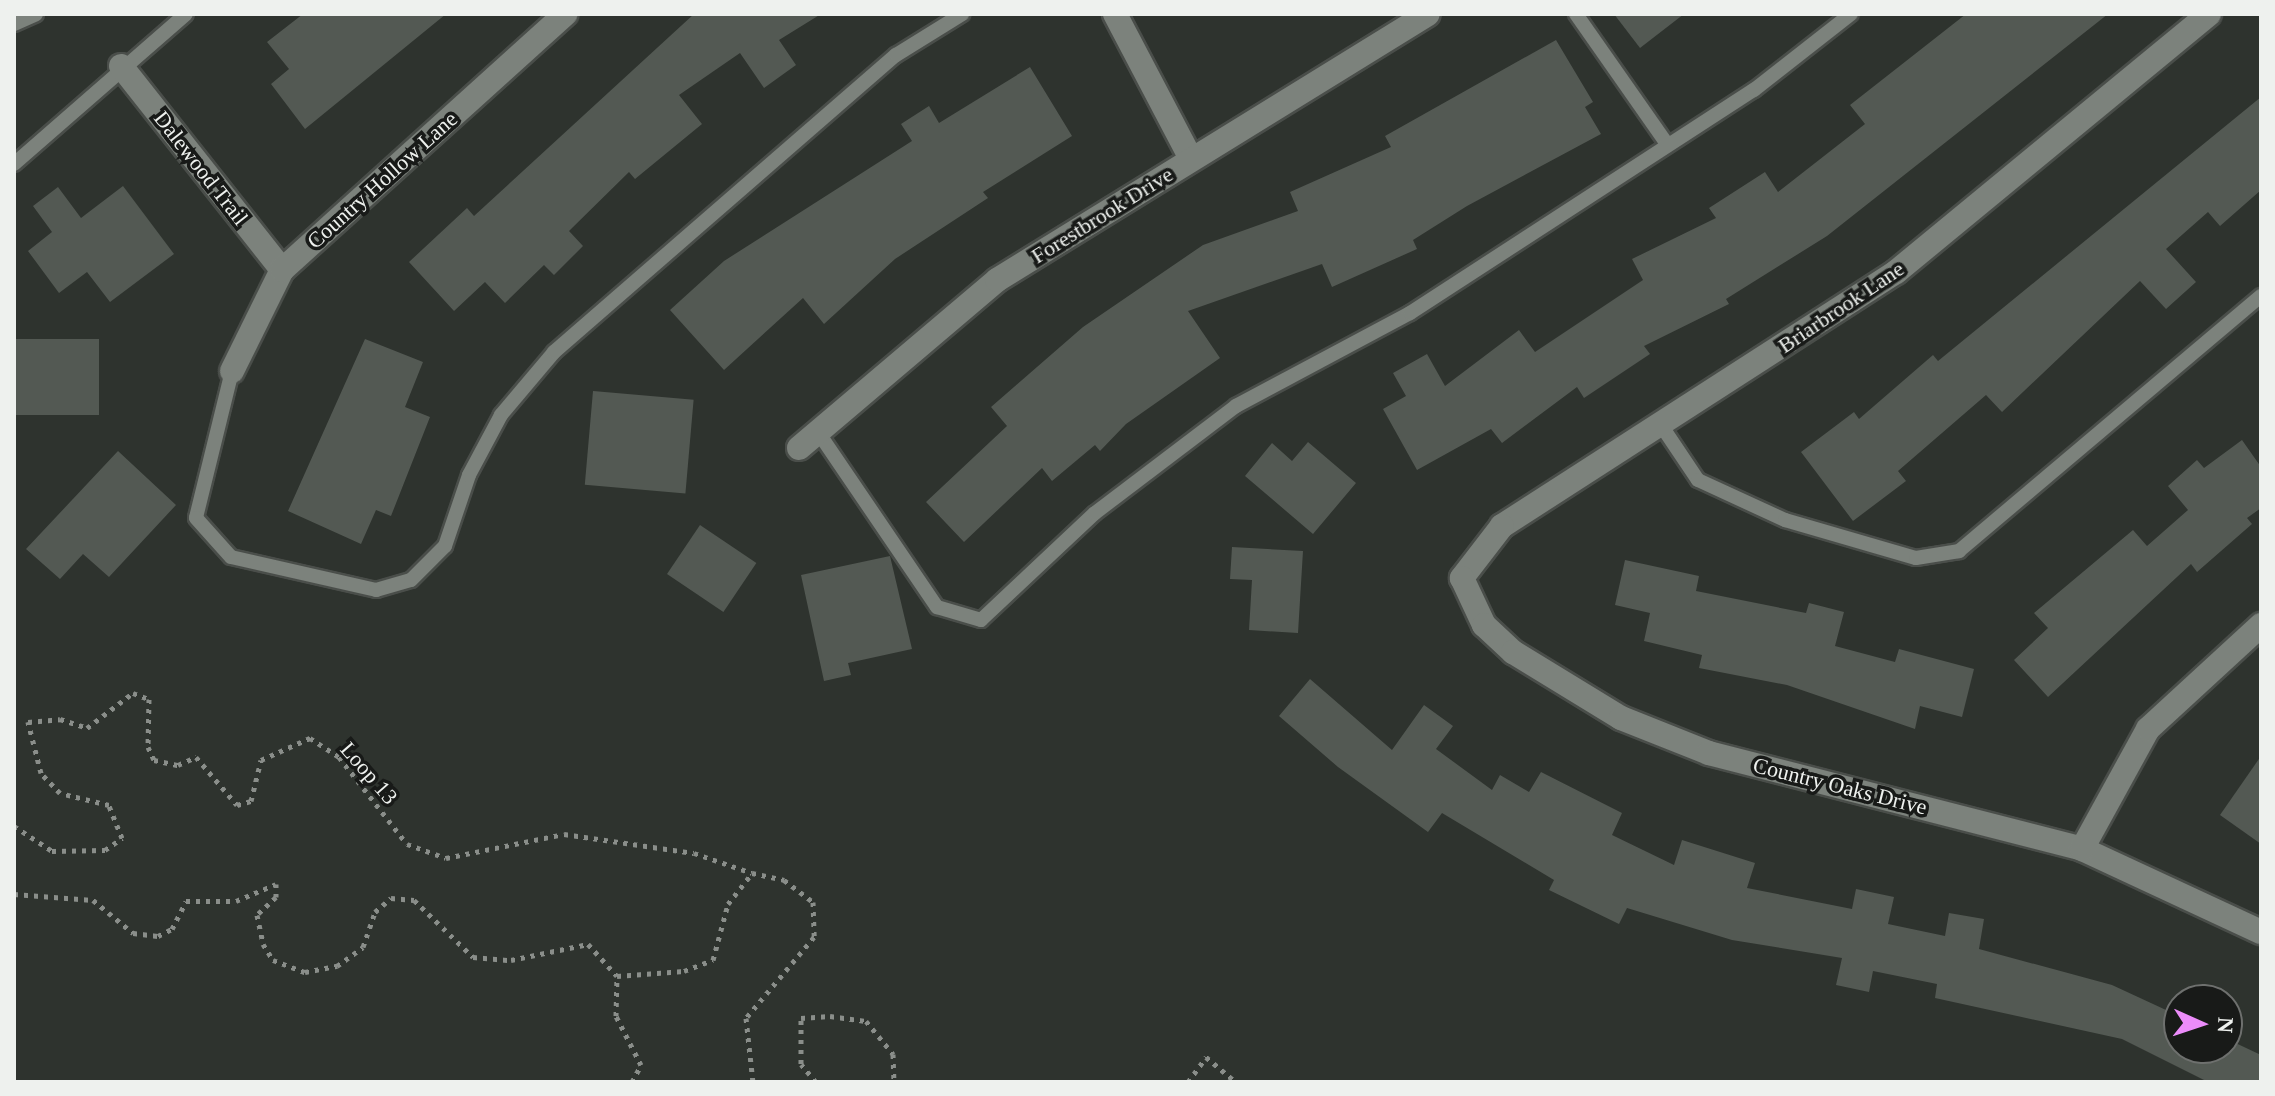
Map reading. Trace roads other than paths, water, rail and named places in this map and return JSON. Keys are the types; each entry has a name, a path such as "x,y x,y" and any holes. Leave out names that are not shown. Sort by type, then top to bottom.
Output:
{"street":[{"name":"Country Hollow Lane","path":"232,371 282,270 565,14"},
{"path":"1115,14 1191,159"},
{"name":"Forestbrook Drive","path":"799,448 997,280 1428,14"},
{"name":"Briarbrook Lane","path":"1462,578 1502,526 1896,272 2209,14"},
{"name":"Dalewood Trail","path":"121,66 282,270"},
{"name":"Country Oaks Drive","path":"1462,578 1484,625 1513,652 1621,718 1709,753 2082,849 2261,932"},
{"path":"2082,849 2148,729 2261,625"}],"lane":[{"path":"14,24 36,14"},
{"path":"14,164 121,66 186,14"},
{"path":"232,371 196,518 231,557 376,590 411,580 445,546 469,475 501,415 554,352 896,55 962,14"},
{"path":"1576,14 1667,144"},
{"path":"818,432 937,607 981,620 1095,513 1236,406 1410,313 1754,90 1851,14"},
{"path":"1661,425 1698,480 1785,520 1916,558 1959,551 2261,296"}]}
